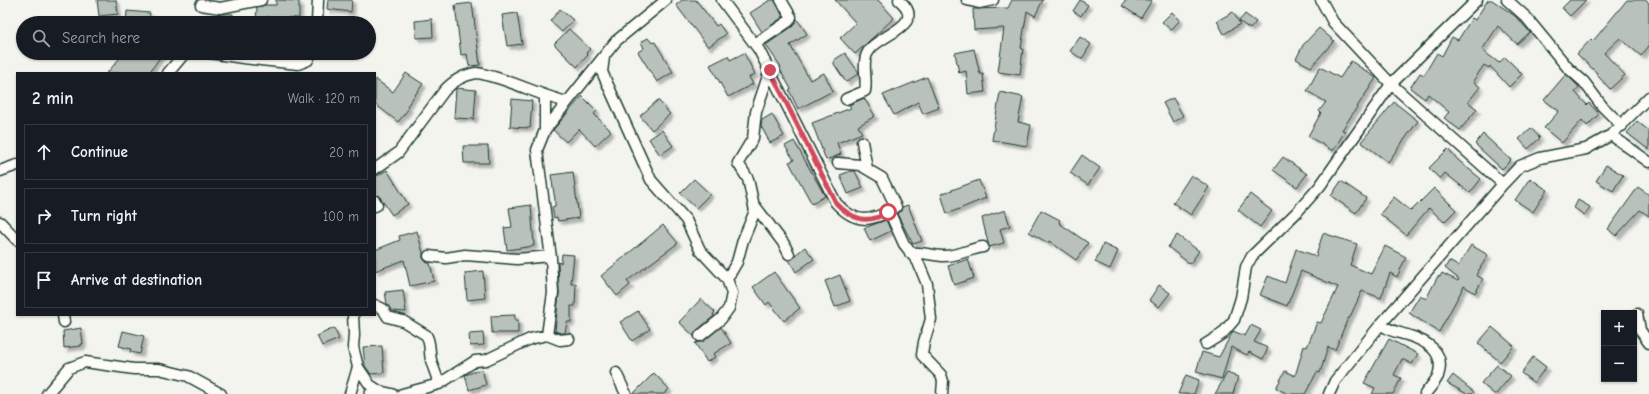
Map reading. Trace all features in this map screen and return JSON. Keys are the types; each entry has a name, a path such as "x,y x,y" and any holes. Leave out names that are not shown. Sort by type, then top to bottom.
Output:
{"street":[{"path":"201,5 220,8 261,0"},
{"path":"317,16 318,0"},
{"path":"547,335 553,293 551,256 537,150 545,130 616,41 666,0"},
{"path":"722,0 755,44 770,70 836,203 854,218 862,220 888,212 896,207 888,187 882,178 860,165 838,163"},
{"path":"755,44 788,22 792,17 781,0"},
{"path":"846,99 865,91 867,83 865,64 869,49 904,24 909,14 907,7 899,0"},
{"path":"967,0 978,4 992,0"},
{"path":"1321,0 1333,22 1391,84 1503,184"},
{"path":"1206,344 1222,334 1234,320 1241,298 1246,267 1252,256 1297,212 1320,186 1391,84 1477,0"},
{"path":"1507,0 1526,17 1568,68 1584,82 1602,106 1622,126"},
{"path":"604,57 602,72 651,180 686,220 700,250 727,279 732,293 728,308 721,319 700,336"},
{"path":"169,72 179,60"},
{"path":"261,60 298,64 308,60"},
{"path":"727,279 737,262 743,240 755,211 748,179 738,163 753,138 756,112 770,70"},
{"path":"376,168 398,153 444,91 453,82 463,77 478,73 523,86 545,96 567,102"},
{"path":"545,96 545,130"},
{"path":"1329,394 1336,381 1381,324 1520,166 1540,158 1586,149 1611,135 1622,126 1649,97"},
{"path":"1611,135 1649,162"},
{"path":"862,142 867,168"},
{"path":"0,171 16,165"},
{"path":"755,206 789,254"},
{"path":"888,212 910,253 918,262 927,284 931,311 922,355 941,374 943,381 942,394"},
{"path":"0,222 16,239"},
{"path":"910,253 924,252 942,256 957,255 983,247"},
{"path":"429,256 446,258 465,255 517,259 551,256"},
{"path":"376,306 383,309 388,317 402,321 426,335 439,384"},
{"path":"1637,314 1640,330 1649,343"},
{"path":"353,316 353,348 358,366 375,393 392,394"},
{"path":"1381,324 1389,330 1408,335 1434,348 1441,361 1437,377 1425,394"},
{"path":"402,394 439,384 475,361 486,360 517,344 547,335 560,340 569,339"},
{"path":"47,394 69,368 85,362 134,369 159,369 188,376 221,394"},
{"path":"350,394 358,366"},
{"path":"616,373 626,394"}],"building":[{"path":"97,0 116,0 118,14 99,16"},
{"path":"276,0 299,1 299,16 256,16 257,7 276,5"},
{"path":"328,0 352,0 351,12 327,9"},
{"path":"682,0 696,0 716,26 719,24 726,34 708,47 676,5"},
{"path":"770,0 775,0 783,17 762,32 750,13"},
{"path":"835,0 878,0 894,18 855,54 840,38 856,23"},
{"path":"1012,0 1043,0 1035,16 1027,11 1021,48 1023,49 1020,75 998,72 1004,28 974,30 973,9 1008,8"},
{"path":"1080,0 1088,5 1081,16 1073,11"},
{"path":"1126,0 1152,0 1141,18 1122,6"},
{"path":"1488,0 1492,0 1515,16 1530,32 1517,44 1498,26 1482,50 1499,63 1505,57 1522,74 1509,87 1490,66 1489,68 1484,65 1473,81 1480,87 1468,102 1477,109 1460,130 1444,118 1449,112 1428,94 1425,99 1410,88 1420,73 1424,75 1437,53 1442,56 1452,37 1458,40 1472,18 1475,20"},
{"path":"1570,0 1586,0 1570,16 1562,8"},
{"path":"1627,0 1645,0 1649,3 1649,46 1641,56 1620,38 1604,53 1625,75 1610,89 1596,74 1597,73 1577,54 1591,39 1593,41"},
{"path":"472,3 480,65 469,66 467,54 461,55 455,5"},
{"path":"560,9 573,20 562,32 550,21"},
{"path":"127,11 150,13 150,16 127,16"},
{"path":"1172,12 1180,20 1171,30 1162,22"},
{"path":"1233,12 1240,24 1224,34 1217,21"},
{"path":"517,13 522,44 507,46 502,15"},
{"path":"217,14 233,14 233,16 217,16"},
{"path":"1245,14 1256,22 1250,29 1239,21"},
{"path":"432,19 433,37 416,38 415,21"},
{"path":"797,19 807,34 790,45 810,80 824,73 833,91 798,109 789,90 791,89 779,68 781,67 766,45 793,26"},
{"path":"1319,28 1334,41 1311,67 1296,59 1303,45"},
{"path":"569,29 590,49 586,53 588,55 577,67 554,44"},
{"path":"1080,37 1091,44 1082,59 1070,51"},
{"path":"648,38 652,43 655,42 673,72 657,82 638,52 644,48 641,42"},
{"path":"974,49 980,74 983,74 985,92 968,94 966,71 959,73 955,53"},
{"path":"744,53 755,74 749,77 753,84 728,97 710,65 728,56 730,60"},
{"path":"845,53 859,73 846,82 834,64 834,60"},
{"path":"118,60 158,60 150,72 108,72"},
{"path":"1351,61 1376,78 1342,130 1345,131 1333,151 1308,136 1321,113 1319,111 1326,102 1307,91 1320,67 1340,78"},
{"path":"406,73 423,84 407,106 409,108 398,122 376,105 376,80 393,92"},
{"path":"1566,74 1579,87 1575,92 1587,105 1589,103 1599,114 1587,126 1582,120 1562,143 1544,128 1559,111 1544,100"},
{"path":"927,77 939,108 923,114 918,102 894,115 883,95"},
{"path":"456,88 476,90 474,119 454,118"},
{"path":"1000,92 1023,97 1018,122 1031,125 1027,146 992,140"},
{"path":"582,96 597,111 594,114 611,131 595,146 579,129 566,142 553,130"},
{"path":"864,98 875,116 858,126 862,133 837,143 841,154 826,160 812,123 851,108 849,105"},
{"path":"1173,98 1183,116 1173,122 1163,103"},
{"path":"512,99 532,101 530,128 510,127"},
{"path":"658,100 670,114 652,130 640,116"},
{"path":"1394,102 1418,121 1388,162 1361,142"},
{"path":"772,114 784,136 770,143 761,126 762,120"},
{"path":"1637,121 1649,131 1649,150 1627,133"},
{"path":"1531,128 1540,138 1528,149 1519,139"},
{"path":"662,130 673,146 660,155 649,139"},
{"path":"1483,134 1511,160 1502,169 1475,144"},
{"path":"794,141 825,196 812,204 789,162 794,160 785,146"},
{"path":"463,146 488,146 489,163 464,163"},
{"path":"1448,149 1458,160 1481,179 1470,193 1445,173 1440,179 1429,168"},
{"path":"1082,155 1100,168 1088,185 1070,173"},
{"path":"1283,157 1307,174 1297,187 1273,170"},
{"path":"1606,165 1623,175 1613,191 1596,181"},
{"path":"387,170 408,204 392,215 376,191 376,176"},
{"path":"855,171 863,188 848,194 840,175"},
{"path":"573,172 579,218 558,221 557,217 554,218 552,207 555,206 555,200 551,175"},
{"path":"1191,175 1209,187 1191,215 1173,203"},
{"path":"1530,178 1547,190 1533,212 1515,200"},
{"path":"694,179 710,194 696,208 680,193"},
{"path":"979,180 986,198 947,214 941,194"},
{"path":"1341,181 1366,198 1356,213 1331,196"},
{"path":"1638,187 1649,195 1649,216 1640,210 1616,236 1608,229"},
{"path":"1434,188 1456,210 1444,222 1429,208 1406,235 1380,214 1394,197 1411,211"},
{"path":"1250,194 1272,211 1260,227 1238,210"},
{"path":"1578,200 1590,207 1585,215 1574,208"},
{"path":"531,205 534,246 507,250 504,228 512,227 509,208"},
{"path":"908,205 922,241 913,244 897,214 901,211 902,207"},
{"path":"1005,210 1010,226 1000,229 1004,243 989,247 982,218"},
{"path":"1041,210 1060,220 1059,223 1088,243 1076,260 1049,241 1048,243 1029,232"},
{"path":"886,220 891,231 870,241 864,228"},
{"path":"663,225 678,243 627,281 630,285 617,296 601,276"},
{"path":"417,231 423,258 427,263 430,263 434,281 410,286 404,260 376,271 376,250 400,240 399,236"},
{"path":"1323,233 1357,244 1350,265 1371,274 1385,246 1406,257 1397,277 1390,273 1381,298 1362,291 1349,319 1348,318 1335,350 1328,347 1320,373 1317,372 1305,394 1288,394 1276,388 1285,371 1295,376 1304,346 1307,347 1317,322 1321,323 1338,287 1301,271 1287,306 1260,295 1268,276 1285,283 1296,249 1316,256"},
{"path":"1177,235 1199,251 1190,264 1168,247"},
{"path":"1103,244 1118,251 1110,269 1095,262"},
{"path":"1471,245 1488,255 1476,275 1483,279 1475,293 1464,286 1439,332 1409,313 1420,295 1426,299 1438,276 1440,277 1442,273 1458,281 1459,279 1445,268 1449,261 1458,266"},
{"path":"805,247 814,259 796,272 789,260"},
{"path":"562,254 574,255 571,284 576,284 575,306 571,306 571,322 567,322 565,333 555,331 559,293 558,262 561,263"},
{"path":"968,259 974,278 954,285 948,266"},
{"path":"483,271 485,298 467,300 465,273"},
{"path":"774,272 800,308 784,321 769,302 766,305 753,287"},
{"path":"840,275 850,301 835,307 825,281"},
{"path":"1159,285 1170,293 1159,307 1149,300"},
{"path":"403,290 406,312 392,311 387,304 385,292"},
{"path":"701,299 715,312 713,314 714,316 696,331 694,336 679,322"},
{"path":"638,311 650,329 632,341 620,322"},
{"path":"515,315 515,320 518,320 518,333 492,333 491,316"},
{"path":"1251,325 1261,330 1254,342 1268,348 1263,359 1249,352 1247,355 1231,347 1222,379 1196,372 1202,352 1219,357 1233,331 1245,336"},
{"path":"721,327 731,343 713,354 715,357 707,362 695,343 704,341"},
{"path":"1492,327 1514,346 1500,362 1478,343"},
{"path":"81,328 83,344 81,344 81,346 64,348 63,331"},
{"path":"334,328 339,339 322,346 317,336"},
{"path":"123,331 144,336 140,354 130,352 131,349 119,346"},
{"path":"483,333 484,345 470,346 469,334"},
{"path":"1389,339 1418,354 1412,364 1402,359 1394,375 1401,378 1393,394 1372,394 1375,388 1364,383"},
{"path":"382,346 384,373 371,374 365,366 363,347"},
{"path":"1533,357 1546,367 1534,383 1521,373"},
{"path":"1497,365 1511,376 1496,394 1494,394 1481,383"},
{"path":"482,369 486,385 469,390 465,375"},
{"path":"654,373 669,389 664,394 633,394"},
{"path":"1227,373 1238,377 1233,394 1215,394"},
{"path":"1186,375 1199,380 1194,394 1178,394"},
{"path":"1453,375 1474,392 1472,394 1467,394 1447,383"}],"route":[{"path":"770,70 836,203 854,218 862,220 888,212"}]}
